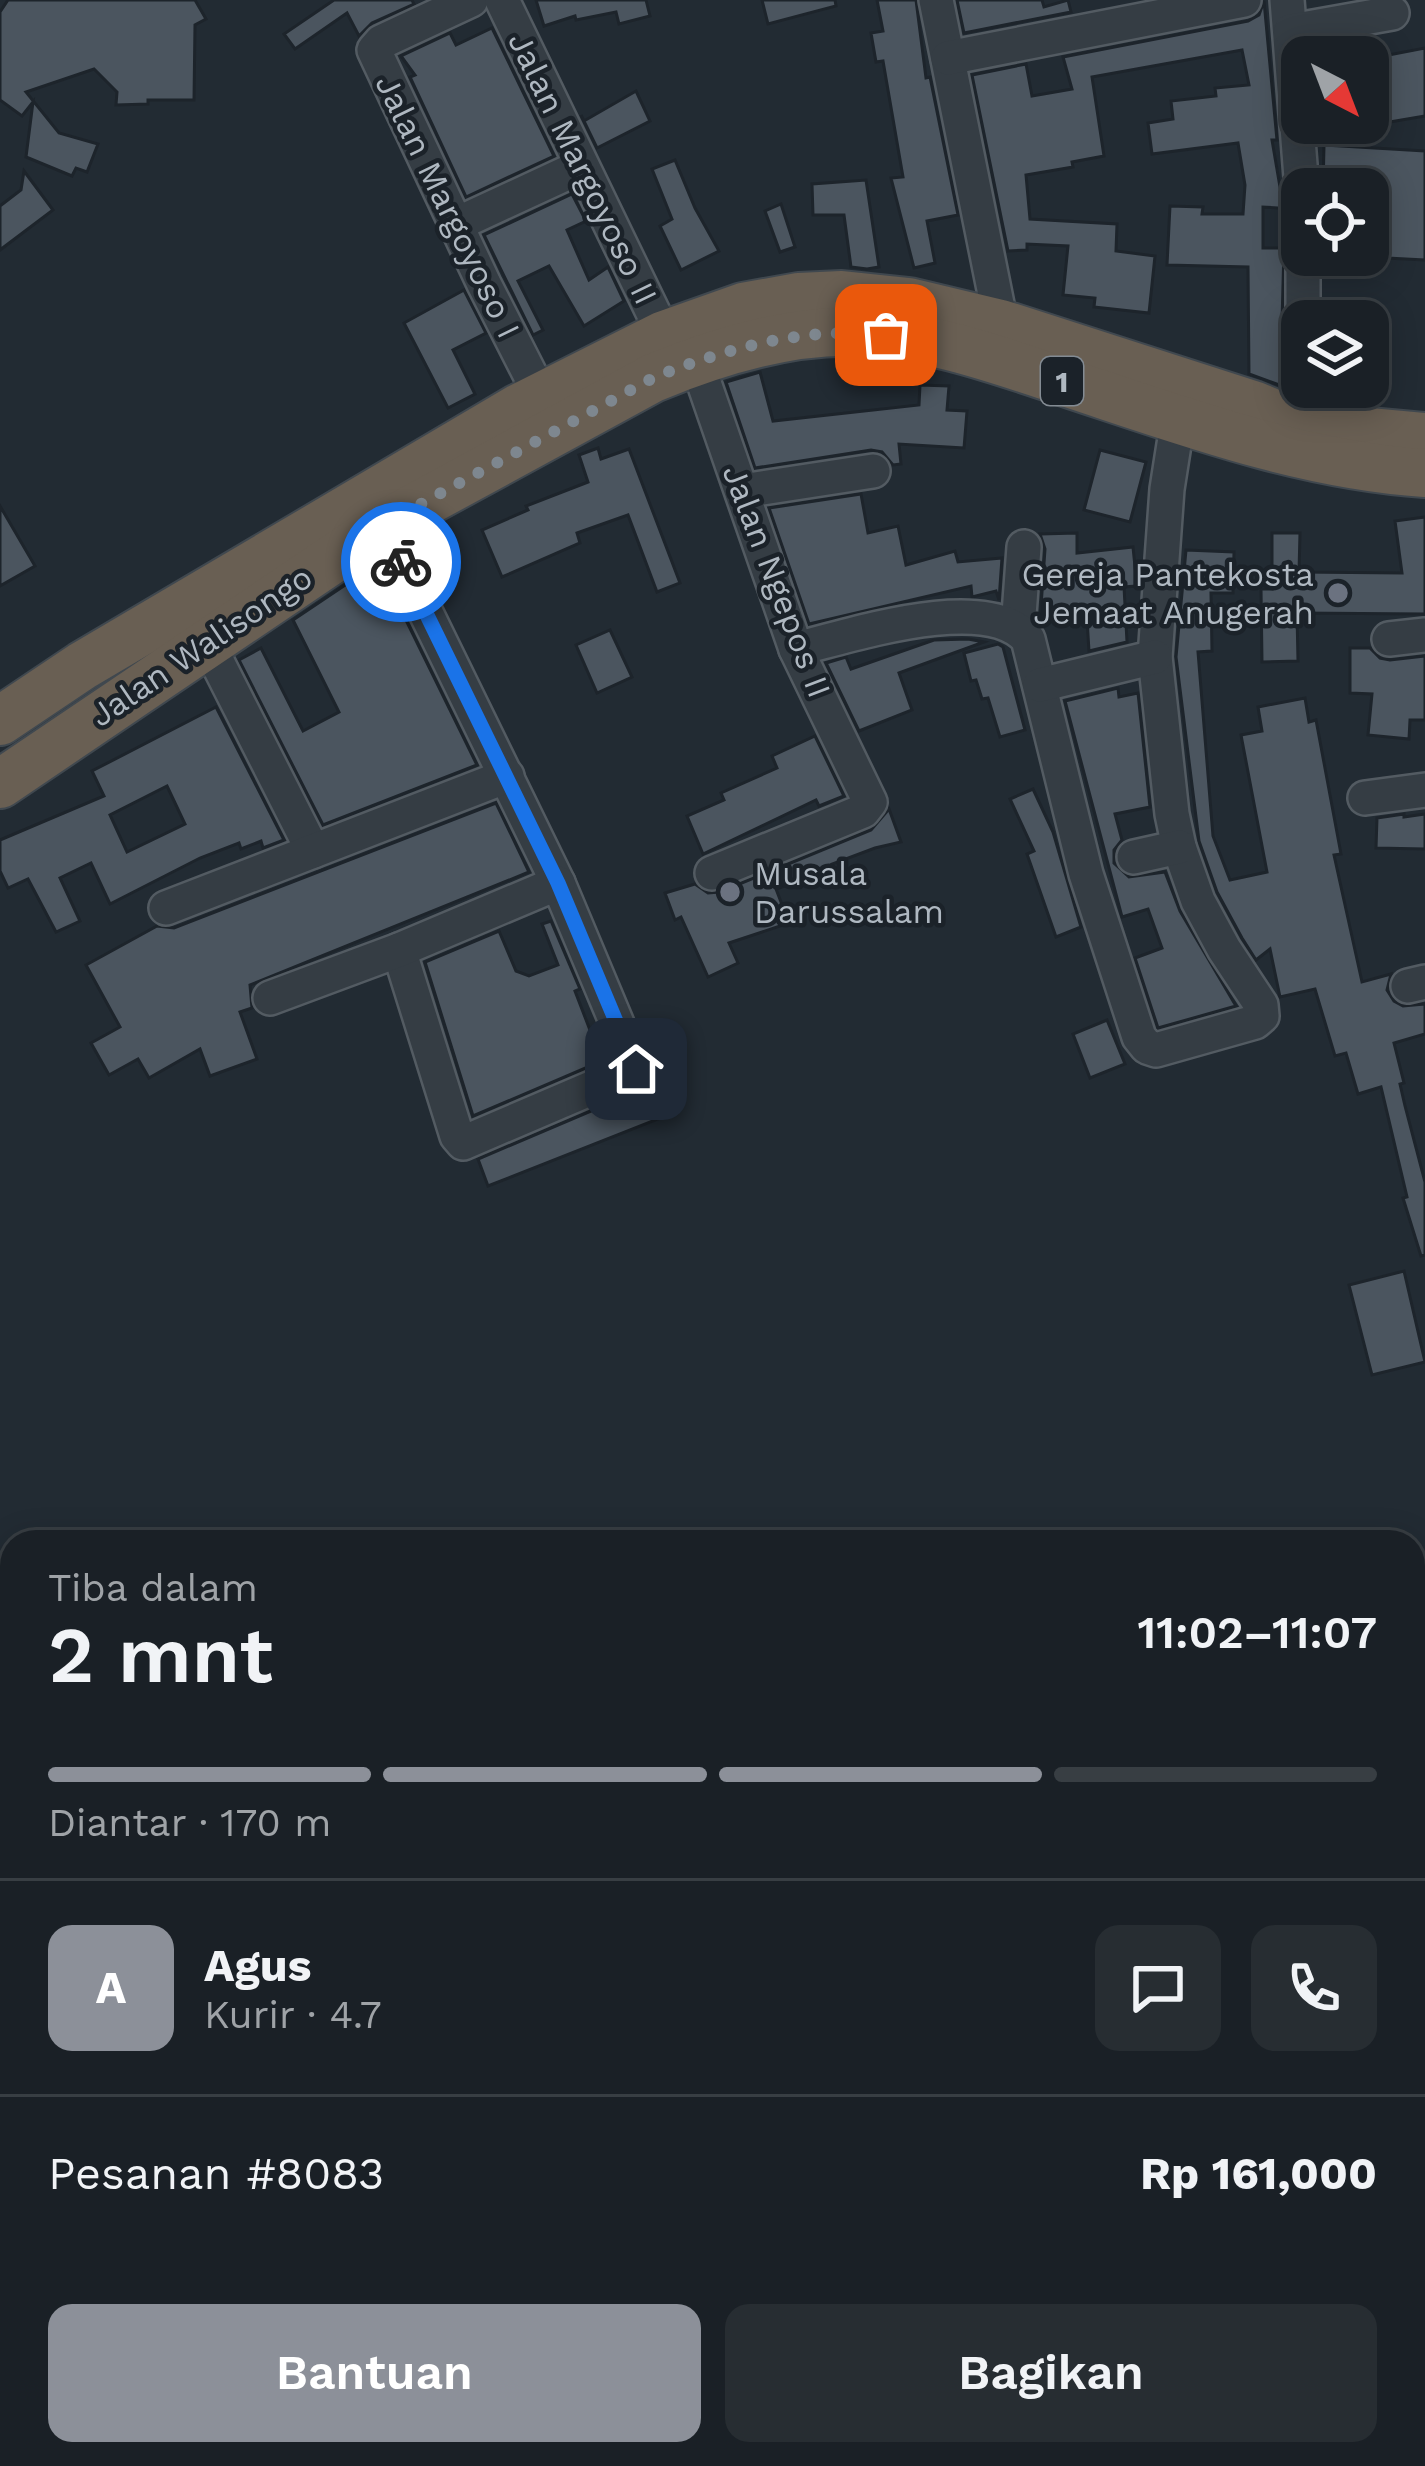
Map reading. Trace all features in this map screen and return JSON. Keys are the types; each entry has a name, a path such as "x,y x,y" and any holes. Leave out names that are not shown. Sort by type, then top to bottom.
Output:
{"highway":[{"name":"Jalan Walisongo","path":"0,721 82,666 556,401 680,348 743,307 842,295 908,302 1001,324 1253,405 1281,406"},
{"name":"Jalan Walisongo","path":"680,348 856,332 917,338 1320,459 1425,473"},
{"name":"Jalan Walisongo","path":"0,784 556,401"},
{"name":"Jalan Walisongo","path":"1312,408 1425,437"}],"street":[{"name":"Jalan Margoyoso I","path":"471,0 381,42 374,50 457,224 556,401"},
{"name":"Jalan Margoyoso II","path":"502,0 580,166 680,348"},
{"path":"936,0 1001,324"},
{"path":"948,58 1244,0"},
{"path":"1300,168 1289,15 1392,13"},
{"path":"457,224 580,166"},
{"name":"Jalan Ngepos II","path":"680,348 742,491 796,649 869,797 863,811 712,873"},
{"path":"796,649 934,616 1005,622 1018,628 1028,639 1086,874 1139,1036 1156,1050 1256,1022 1264,1012 1210,925 1179,847 1155,657 1167,490 1178,419"},
{"path":"742,491 872,471"},
{"path":"382,525 558,883 636,1069 463,1143 399,950"},
{"path":"1018,628 1024,547"},
{"path":"1389,638 1425,634"},
{"path":"207,642 313,851"},
{"path":"1040,685 1155,657"},
{"path":"166,908 507,776"},
{"path":"1365,798 1425,790"},
{"path":"1134,857 1179,847"},
{"path":"270,998 558,883"}],"building":[{"path":"8,0 195,0 206,19 195,25 194,100 116,105 117,92 94,69 26,92 59,133 98,144 87,172 76,168 72,176 26,157 33,102 22,116 0,100 0,12"},
{"path":"334,0 412,0 414,4 372,23 359,36 347,13 295,49 284,34"},
{"path":"536,0 646,0 650,16 619,24 616,12 576,20 575,16 544,26"},
{"path":"762,0 835,0 836,6 768,24"},
{"path":"877,0 916,0 926,78 930,77 958,215 927,221 935,263 914,268 891,178 903,177 883,61 876,62 871,33 883,31"},
{"path":"957,0 1042,0 1044,7 1068,0 1071,12 964,33"},
{"path":"1264,1 1281,208 1263,207 1263,248 1281,248 1281,386 1249,374 1248,267 1167,265 1170,206 1203,207 1202,214 1243,214 1245,185 1238,143 1152,154 1148,123 1173,119 1171,101 1216,96 1215,88 1249,85 1242,50 1092,77 1104,156 1026,175 1030,219 1117,224 1116,251 1155,256 1149,313 1094,307 1095,298 1063,295 1068,246 1027,244 1027,250 1008,251 972,75 1026,64 1032,96 1072,89 1063,57 1259,15"},
{"path":"492,28 554,156 466,197 410,77 415,75 401,56 450,33 456,45"},
{"path":"1425,48 1425,116 1389,122 1389,55"},
{"path":"636,91 650,121 597,148 581,115 584,121"},
{"path":"1324,145 1425,151 1425,260 1389,258 1389,168 1323,168"},
{"path":"675,160 719,251 681,270 660,226 672,219 652,169"},
{"path":"24,171 53,210 0,250 0,206 21,190"},
{"path":"866,180 879,267 867,269 851,267 844,215 813,215 812,184"},
{"path":"572,194 586,221 567,230 589,280 608,267 624,301 584,326 549,266 518,281 543,330 533,335 484,235"},
{"path":"781,204 795,247 780,252 765,211"},
{"path":"464,290 486,333 453,350 475,394 448,408 404,323"},
{"path":"760,372 773,421 919,405 920,385 949,386 947,410 967,411 964,448 899,444 901,464 893,465 882,452 871,450 755,468 726,382"},
{"path":"598,448 601,459 629,449 680,583 657,592 628,515 577,533 580,543 502,577 482,530 528,510 526,506 588,482 579,455"},
{"path":"1100,450 1146,462 1130,522 1084,510"},
{"path":"861,494 868,533 898,526 906,565 955,551 958,562 1002,558 999,600 996,591 972,597 971,586 809,624 769,508"},
{"path":"0,506 35,566 0,586"},
{"path":"1425,517 1425,614 1297,613 1298,661 1262,662 1261,589 1272,589 1272,533 1300,533 1299,572 1402,573 1395,521"},
{"path":"1077,533 1077,553 1133,547 1137,586 1124,587 1127,642 1089,651 1087,619 1040,621 1045,549 1040,534"},
{"path":"1186,550 1234,552 1233,593 1211,593 1212,651 1198,652 1213,836 1230,880 1267,872 1241,735 1262,731 1258,707 1305,698 1309,722 1316,720 1341,854 1334,855 1362,982 1391,974 1387,990 1394,1001 1403,1006 1425,1004 1425,1034 1394,1043 1425,1182 1425,1255 1421,1256 1403,1198 1407,1197 1381,1087 1358,1094 1346,1053 1335,1056 1315,989 1280,997 1270,949 1256,960 1217,892 1199,841 1176,657"},
{"path":"378,563 477,765 323,825 239,660 261,648 303,731 339,712 293,620"},
{"path":"610,630 632,677 597,693 576,645"},
{"path":"934,640 984,642 899,673 912,710 859,731 826,663 846,657 851,669"},
{"path":"998,644 1003,647 1025,730 1000,737 988,698 982,699 976,680 971,681 964,653"},
{"path":"1350,648 1370,648 1390,660 1425,656 1425,720 1410,720 1409,739 1368,735 1372,694 1350,693"},
{"path":"1118,688 1119,697 1138,693 1150,807 1115,814 1122,840 1114,850 1114,863 1129,877 1165,872 1180,911 1236,1006 1158,1028 1135,958 1162,948 1148,909 1122,917 1065,701"},
{"path":"216,707 284,840 263,848 261,841 241,849 239,843 110,904 91,863 60,878 80,921 56,932 28,879 8,888 0,871 0,840 104,796 92,771","holes":["167,786 185,824 127,852 110,815"]},
{"path":"815,736 844,796 819,806 816,800 703,854 687,816 724,800 721,793 777,768 772,756"},
{"path":"1033,789 1053,832 1081,927 1056,937 1027,854 1034,851 1010,799"},
{"path":"496,803 529,872 250,985 252,1008 240,1012 257,1059 210,1076 200,1049 149,1078 138,1059 109,1075 91,1043 120,1027 86,965 157,926 174,928"},
{"path":"889,809 901,842 832,864 834,869 776,889 789,923 729,943 738,963 708,977 665,893 695,884 708,893 720,892 871,830"},
{"path":"1425,814 1425,849 1376,848 1377,818"},
{"path":"551,921 580,989 575,991 593,1038 599,1035 609,1058 473,1116 425,962 499,931 516,971 529,976 558,965 542,924"},
{"path":"1107,1020 1125,1064 1090,1078 1073,1034"},
{"path":"645,1088 658,1119 488,1186 478,1159"},
{"path":"1404,1271 1425,1362 1372,1375 1349,1285"}],"way so far":[{"path":"401,562 382,525 653,378 696,360 795,336 886,335"}],"place":[{"name":"Gereja Pantekosta Jemaat Anugerah","path":"1338,593"},
{"name":"Musala Darussalam","path":"730,892"}],"route":[{"path":"401,562 558,883 636,1069"}]}
